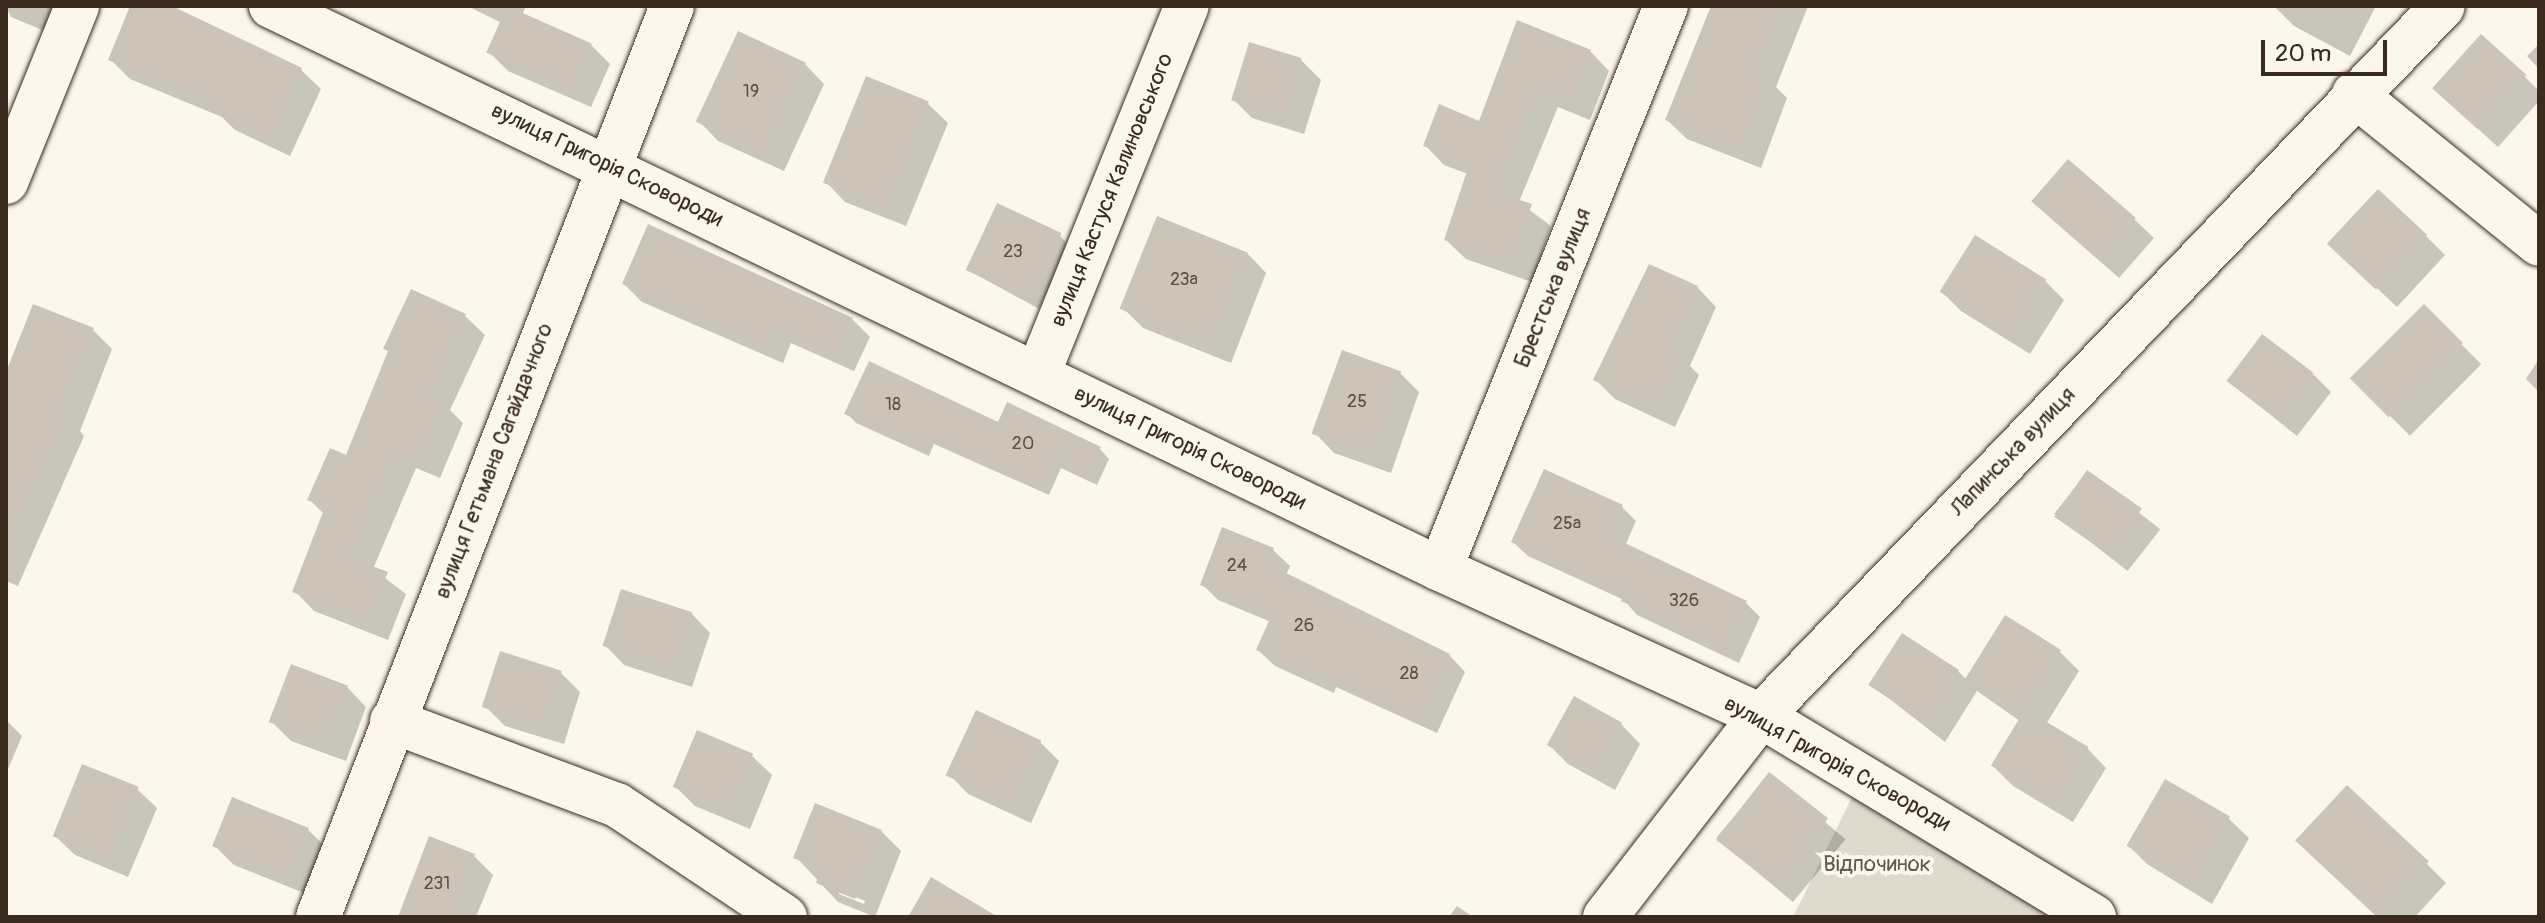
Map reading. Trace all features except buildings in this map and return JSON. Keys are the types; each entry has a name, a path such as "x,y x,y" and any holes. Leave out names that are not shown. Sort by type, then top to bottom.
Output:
{"street":[{"path":"6,182 77,6"},
{"name":"вулиця Григорія Сковороди","path":"271,6 609,165 1440,569 1761,716 2094,917"},
{"name":"вулиця Гетьмана Сагайдачного","path":"318,917 672,6"},
{"name":"вулиця Кастуся Калиновського","path":"1038,374 1187,6"},
{"name":"Брестська вулиця","path":"1440,569 1666,6"},
{"name":"Лапинська вулиця","path":"1605,917 1761,716 2354,94 2443,6"},
{"path":"2354,94 2539,244"},
{"path":"392,721 617,805 785,917"}],"green space":[{"name":"Відпочинок","path":"1856,789 2060,917 1793,917"}]}
